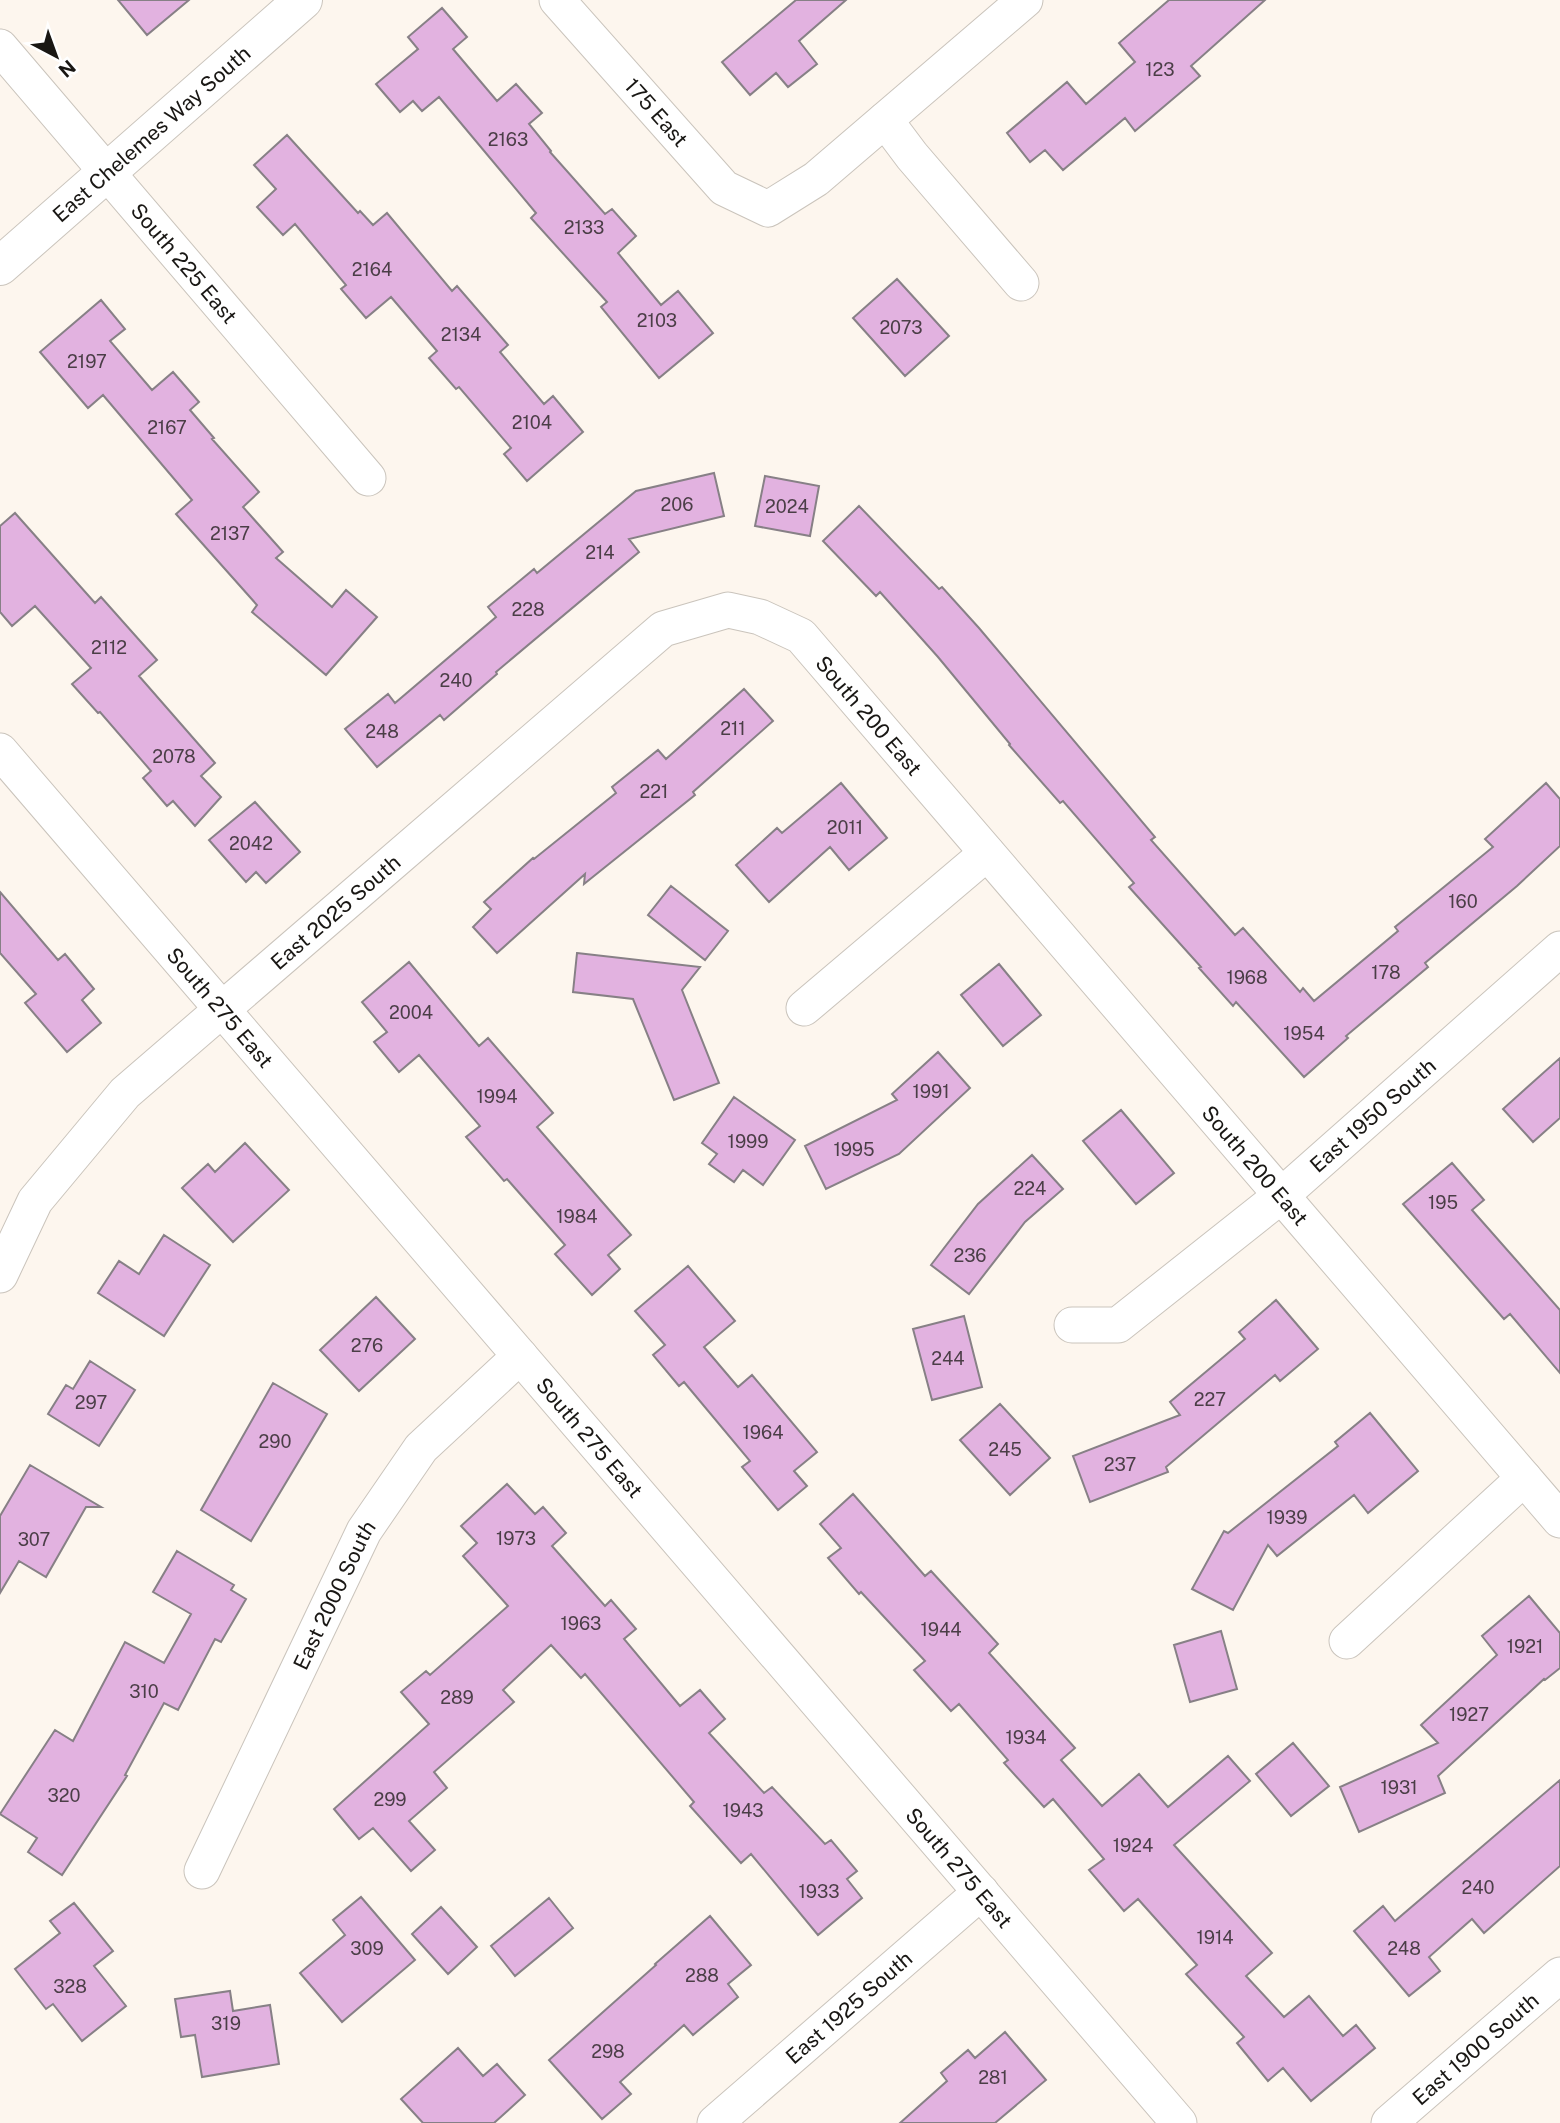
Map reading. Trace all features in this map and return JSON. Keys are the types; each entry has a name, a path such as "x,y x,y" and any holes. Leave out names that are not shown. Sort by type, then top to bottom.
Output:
{"street":[{"name":"East Chelemes Way South","path":"0,266 303,0"},
{"name":"175 East","path":"557,0 724,188 768,209 816,179 885,120"},
{"path":"1021,283 912,156 885,120 1025,0"},
{"name":"South 225 East","path":"0,47 368,478"},
{"name":"South 200 East","path":"728,610 760,618 801,636 1560,1520"},
{"name":"East 2025 South","path":"0,1275 35,1201 125,1093 663,629 728,610"},
{"name":"South 275 East","path":"0,751 1179,2123"},
{"path":"804,1008 987,853"},
{"name":"East 1950 South","path":"1072,1325 1118,1325 1282,1195 1560,949"},
{"name":"East 2000 South","path":"202,1871 364,1531 421,1448 520,1356"},
{"path":"1347,1641 1524,1478"},
{"name":"East 1925 South","path":"715,2123 981,1892"},
{"name":"East 1900 South","path":"1388,2123 1560,1975"}],"building":[{"path":"118,0 189,0 147,35"},
{"path":"796,0 846,0 799,41 817,64 788,87 776,73 750,95 722,62"},
{"path":"1169,0 1265,0 1191,66 1200,76 1135,131 1125,118 1063,170 1045,150 1030,162 1007,133 1067,82 1086,104 1135,62 1119,43"},
{"path":"442,8 467,37 453,49 497,101 516,84 542,113 529,124 550,152 605,214 612,209 636,236 618,253 661,305 678,291 713,333 659,378 601,307 607,302 531,218 536,213 439,97 422,111 413,101 400,112 376,84 418,49 408,37"},
{"path":"287,135 358,213 360,211 373,225 387,213 452,291 457,286 508,345 500,352 544,404 553,396 583,432 527,481 504,454 511,448 459,387 456,389 429,358 437,351 391,297 366,318 341,289 346,285 295,224 283,235 257,207 276,189 254,165"},
{"path":"897,279 949,336 905,376 853,318"},
{"path":"101,300 125,329 110,341 152,390 173,372 199,402 190,410 259,492 243,507 283,552 276,558 332,607 346,590 377,617 326,675 252,612 257,605 176,514 192,500 103,395 88,408 40,352"},
{"path":"714,473 724,516 629,539 639,552 496,672 497,674 444,720 440,715 377,767 345,729 388,694 395,703 496,617 488,607 534,569 537,573 636,491"},
{"path":"765,476 819,486 810,536 755,526"},
{"path":"859,506 939,589 942,587 979,628 1155,837 1151,840 1235,935 1243,928 1300,992 1303,988 1314,1001 1398,931 1395,927 1493,847 1485,839 1546,783 1560,799 1560,846 1425,963 1428,967 1346,1036 1348,1038 1304,1077 1236,1002 1233,1006 1199,968 1201,967 1129,887 1134,883 1063,801 1060,803 1009,745 938,657 880,592 876,596 823,541"},
{"path":"15,513 95,603 101,597 157,660 139,676 215,763 201,776 221,797 195,826 173,801 167,806 143,778 151,771 72,684 91,668 35,606 12,626 0,612 0,526"},
{"path":"744,689 773,721 693,792 695,795 584,884 585,874 497,953 473,927 491,909 484,902 533,858 616,793 612,787 658,750 666,759"},
{"path":"841,783 887,838 849,870 830,847 769,902 736,865 777,828 782,833"},
{"path":"255,802 300,852 266,883 256,872 246,882 209,840"},
{"path":"671,886 728,931 705,960 648,915"},
{"path":"0,892 58,960 65,954 94,989 82,1000 101,1023 67,1052 25,1003 36,994 0,953"},
{"path":"577,953 700,967 682,990 719,1083 674,1100 633,999 573,992"},
{"path":"409,962 479,1046 488,1038 553,1113 537,1127 631,1235 608,1255 620,1269 592,1295 555,1254 565,1245 466,1137 480,1126 419,1055 399,1072 374,1042 387,1032 362,1002"},
{"path":"999,964 1041,1015 1003,1046 961,995"},
{"path":"938,1052 970,1088 899,1154 826,1189 805,1146 897,1100 892,1094"},
{"path":"1560,1058 1560,1118 1533,1142 1503,1109"},
{"path":"734,1097 795,1140 763,1185 743,1170 734,1182 709,1164 717,1154 702,1143"},
{"path":"1121,1110 1174,1173 1136,1204 1083,1141"},
{"path":"245,1143 289,1190 233,1242 182,1188 208,1164 215,1172"},
{"path":"1032,1155 1063,1189 1025,1222 969,1294 931,1265 978,1204"},
{"path":"1452,1163 1484,1200 1472,1210 1560,1310 1560,1373 1510,1314 1504,1319 1403,1204"},
{"path":"164,1235 210,1265 164,1336 98,1293 119,1261 139,1274"},
{"path":"688,1266 735,1321 704,1347 738,1387 752,1375 817,1452 794,1471 807,1486 778,1510 742,1467 750,1461 684,1382 679,1386 653,1355 665,1345 635,1311"},
{"path":"376,1297 415,1339 359,1391 320,1350"},
{"path":"1276,1300 1318,1349 1280,1381 1275,1375 1166,1467 1168,1472 1090,1502 1073,1456 1180,1415 1170,1402 1245,1339 1239,1332"},
{"path":"964,1316 982,1387 932,1400 913,1329"},
{"path":"90,1361 135,1390 99,1446 48,1414 66,1385 73,1389"},
{"path":"273,1383 327,1414 251,1541 201,1510"},
{"path":"1000,1404 1050,1458 1010,1495 960,1440"},
{"path":"1370,1413 1418,1471 1368,1513 1354,1495 1277,1556 1268,1545 1233,1610 1192,1589 1224,1531 1228,1533 1338,1446 1335,1442"},
{"path":"30,1465 101,1507 86,1507 46,1577 19,1561 0,1593 0,1516"},
{"path":"507,1484 535,1514 543,1507 566,1533 552,1546 605,1606 611,1600 636,1629 624,1639 680,1706 700,1690 725,1719 709,1733 764,1793 772,1787 825,1844 831,1840 857,1871 847,1879 862,1898 818,1935 751,1854 741,1863 690,1806 694,1802 585,1674 581,1678 551,1645 503,1690 514,1702 434,1772 447,1788 409,1821 435,1850 411,1871 373,1828 359,1839 334,1809 429,1724 401,1692 426,1671 430,1675 508,1606 463,1556 477,1543 461,1526"},
{"path":"853,1494 925,1576 931,1571 998,1644 989,1653 1075,1748 1061,1760 1102,1806 1139,1774 1168,1807 1228,1756 1250,1781 1174,1845 1272,1953 1246,1976 1284,2017 1309,1996 1343,2036 1356,2025 1375,2048 1311,2101 1283,2068 1268,2081 1237,2043 1244,2037 1186,1974 1197,1965 1138,1899 1124,1911 1089,1870 1104,1859 1053,1799 1044,1807 1004,1763 1008,1760 959,1704 951,1711 914,1670 925,1661 861,1592 859,1594 828,1558 841,1548 820,1524"},
{"path":"177,1551 234,1585 231,1590 246,1599 221,1642 215,1639 178,1710 164,1703 125,1775 127,1776 62,1875 28,1852 37,1838 0,1814 55,1730 73,1741 125,1642 164,1663 191,1614 153,1592"},
{"path":"1529,1596 1560,1633 1560,1668 1544,1679 1438,1776 1445,1793 1359,1832 1340,1787 1438,1743 1421,1725 1497,1655 1482,1636"},
{"path":"1221,1631 1237,1689 1190,1702 1174,1645"},
{"path":"1293,1743 1329,1786 1291,1816 1256,1774"},
{"path":"1560,1780 1560,1866 1484,1933 1472,1919 1429,1957 1440,1971 1409,1996 1354,1931 1383,1906 1395,1921"},
{"path":"361,1897 415,1960 342,2022 300,1973 345,1935 333,1920"},
{"path":"549,1898 573,1928 515,1976 491,1946"},
{"path":"74,1903 113,1951 94,1966 126,2006 82,2041 53,2004 46,2009 15,1969 60,1933 50,1921"},
{"path":"441,1907 477,1947 448,1974 412,1934"},
{"path":"710,1916 751,1965 728,1984 738,1997 693,2035 684,2025 620,2082 631,2094 602,2119 549,2060"},
{"path":"230,1991 233,2011 270,2005 279,2064 202,2077 195,2035 181,2037 175,1999"},
{"path":"1005,2032 1046,2080 995,2123 900,2123 947,2081 941,2073 968,2050 975,2058"},
{"path":"458,2048 483,2076 497,2064 525,2095 494,2123 423,2123 401,2099"}]}
